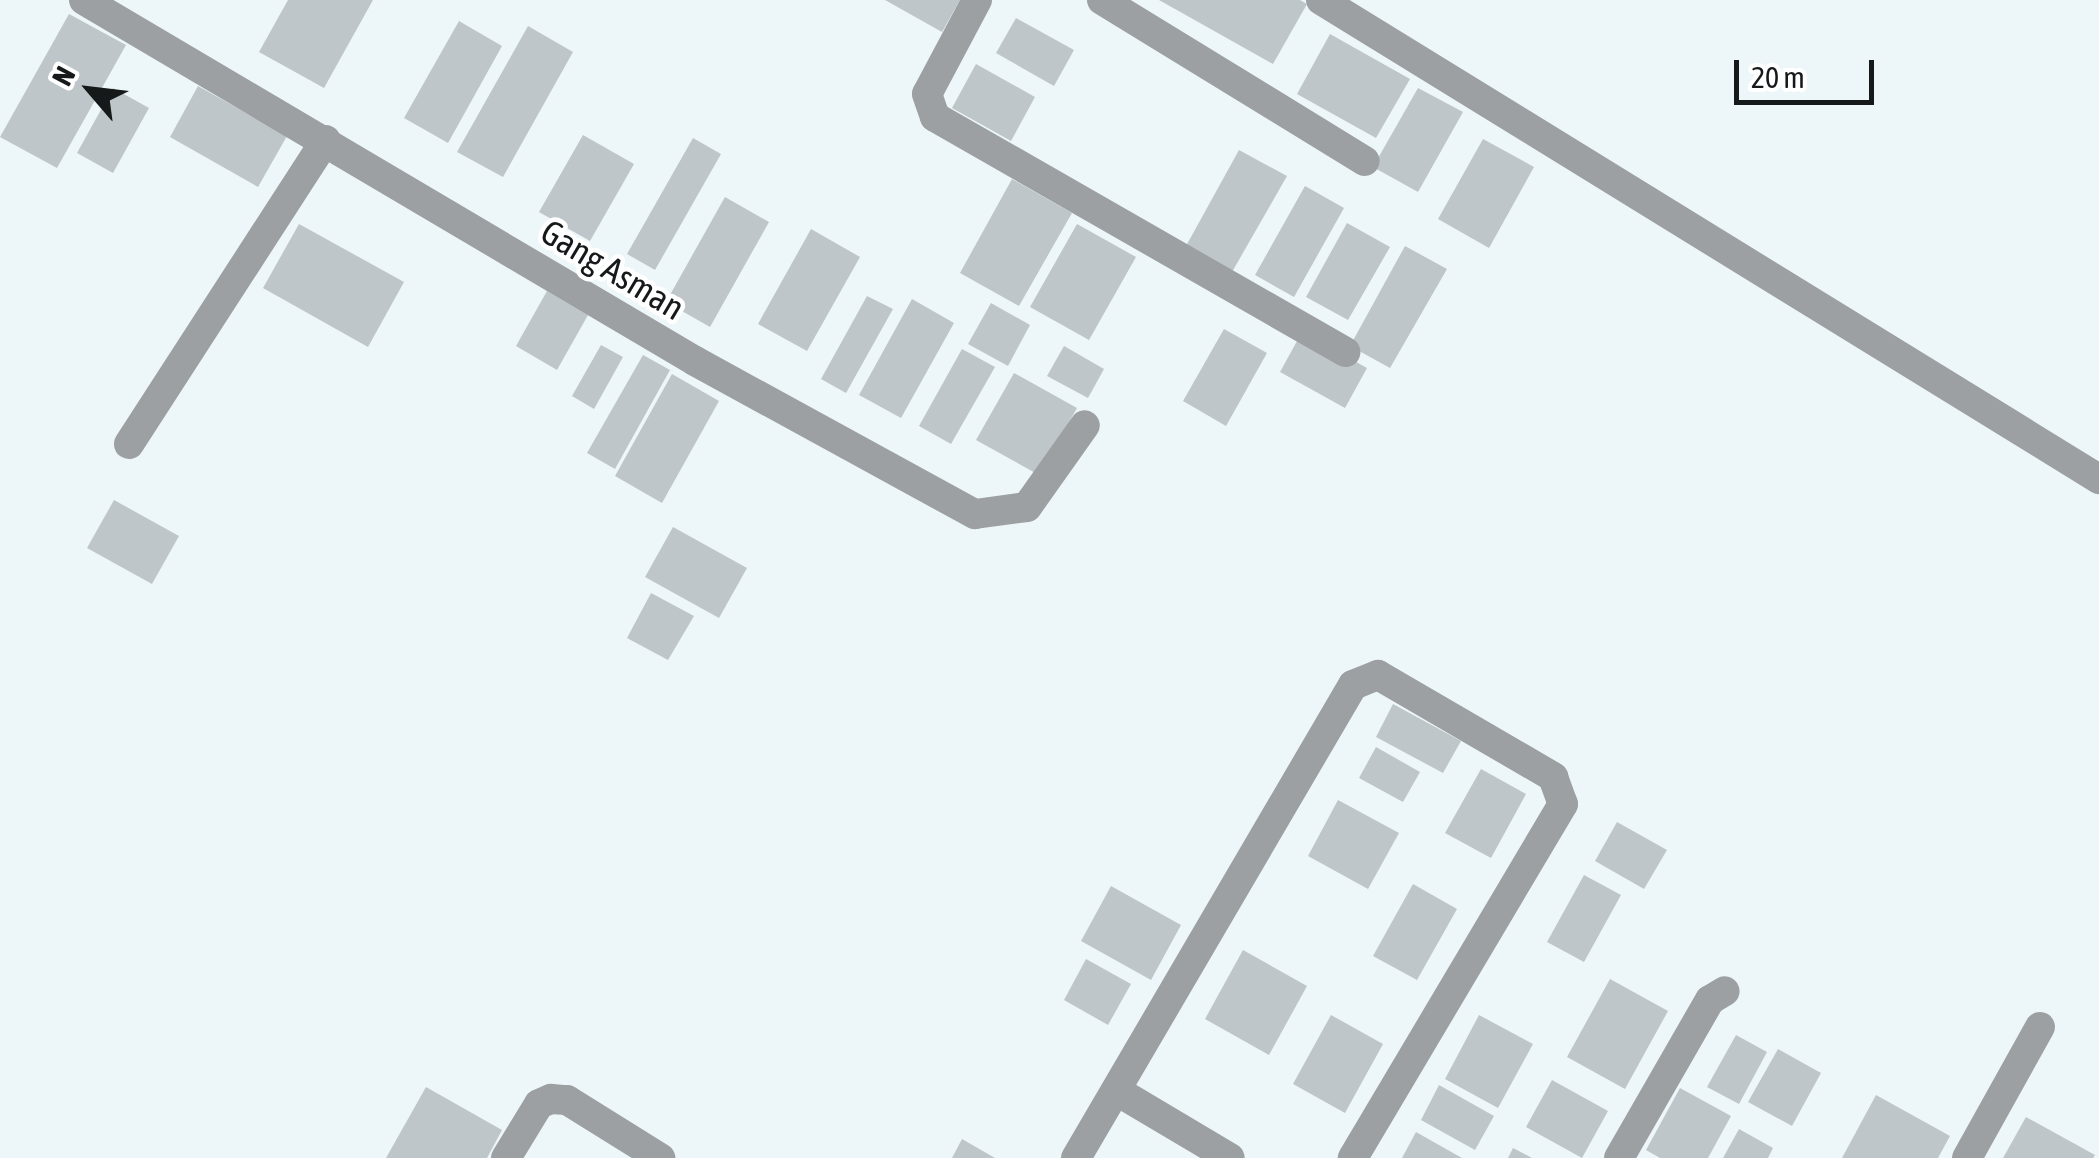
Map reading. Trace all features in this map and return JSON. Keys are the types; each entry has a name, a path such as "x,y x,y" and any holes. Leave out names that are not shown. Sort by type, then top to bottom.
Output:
{"street":[{"name":"Gang Asman","path":"84,0 695,361 975,514 1028,507 1084,424"},
{"path":"977,0 927,94 935,118 1346,352"},
{"path":"1102,0 1365,161"},
{"path":"1321,0 2099,479"},
{"path":"129,444 326,140"},
{"path":"1076,1158 1353,685 1378,675 1553,777 1563,804 1353,1158"},
{"path":"1618,1158 1710,1000 1725,991"},
{"path":"1967,1158 2040,1027"},
{"path":"1116,1091 1230,1158"},
{"path":"506,1158 539,1104 551,1099 566,1100 660,1158"}],"building":[{"path":"288,0 373,0 324,88 259,52"},
{"path":"885,0 960,0 942,32"},
{"path":"1159,0 1300,0 1307,4 1273,64"},
{"path":"69,14 126,45 57,168 0,137"},
{"path":"1016,18 1074,50 1054,86 996,53"},
{"path":"459,21 502,46 448,143 404,118"},
{"path":"528,26 573,52 503,177 457,152"},
{"path":"1330,34 1410,79 1376,138 1297,94"},
{"path":"976,64 1035,97 1011,141 952,108"},
{"path":"198,86 287,136 258,187 170,137"},
{"path":"113,88 149,108 113,173 77,153"},
{"path":"1418,88 1463,112 1418,192 1373,167"},
{"path":"583,135 634,164 590,241 539,212"},
{"path":"693,138 721,154 655,270 627,254"},
{"path":"1483,139 1534,167 1489,248 1438,219"},
{"path":"1239,150 1287,176 1232,272 1186,246"},
{"path":"1012,179 1072,213 1019,306 960,273"},
{"path":"1305,186 1344,208 1294,297 1255,275"},
{"path":"725,197 769,222 710,327 666,302"},
{"path":"1347,223 1390,247 1348,320 1306,297"},
{"path":"299,224 404,282 368,347 263,288"},
{"path":"1077,224 1136,257 1089,340 1030,307"},
{"path":"811,229 860,257 807,351 758,324"},
{"path":"1405,246 1447,269 1390,368 1350,346"},
{"path":"547,291 588,315 557,370 516,346"},
{"path":"867,296 893,309 846,393 821,379"},
{"path":"912,299 954,323 901,418 859,395"},
{"path":"991,303 1030,325 1008,366 968,344"},
{"path":"1224,329 1267,353 1226,426 1183,401"},
{"path":"1302,332 1367,368 1345,408 1280,372"},
{"path":"601,345 623,357 594,409 572,396"},
{"path":"1064,346 1104,369 1088,398 1047,376"},
{"path":"962,349 995,367 951,444 919,426"},
{"path":"643,355 670,370 615,469 587,453"},
{"path":"1014,373 1077,408 1039,475 976,440"},
{"path":"672,374 719,401 662,503 615,476"},
{"path":"114,500 179,536 152,584 87,548"},
{"path":"673,527 747,568 719,618 645,577"},
{"path":"651,593 694,616 668,660 627,638"},
{"path":"1393,704 1461,741 1443,773 1376,737"},
{"path":"1376,747 1420,772 1403,802 1359,778"},
{"path":"1481,769 1526,794 1491,858 1445,833"},
{"path":"1338,800 1399,833 1368,889 1308,856"},
{"path":"1617,822 1667,850 1644,889 1595,861"},
{"path":"1584,875 1621,895 1584,962 1547,942"},
{"path":"1413,884 1457,909 1417,980 1373,956"},
{"path":"1111,886 1181,925 1151,980 1081,941"},
{"path":"1243,950 1307,986 1269,1055 1205,1019"},
{"path":"1086,959 1131,984 1108,1025 1064,1000"},
{"path":"1610,979 1668,1011 1625,1089 1567,1057"},
{"path":"1331,1015 1383,1044 1345,1113 1293,1084"},
{"path":"1479,1015 1533,1044 1498,1108 1445,1079"},
{"path":"1736,1035 1767,1052 1739,1104 1707,1087"},
{"path":"1778,1049 1821,1073 1792,1126 1748,1102"},
{"path":"1552,1080 1608,1111 1582,1158 1526,1127"},
{"path":"1439,1085 1494,1116 1475,1150 1421,1120"},
{"path":"426,1087 502,1130 487,1158 386,1158"},
{"path":"1680,1088 1731,1116 1708,1158 1660,1158 1646,1150"},
{"path":"1876,1095 1950,1136 1938,1158 1842,1158"},
{"path":"2026,1117 2095,1155 2003,1158"},
{"path":"1739,1129 1773,1148 1768,1158 1723,1158"},
{"path":"1416,1132 1462,1158 1402,1158"},
{"path":"962,1139 995,1158 952,1158"},
{"path":"1513,1148 1532,1158 1508,1158"}]}
